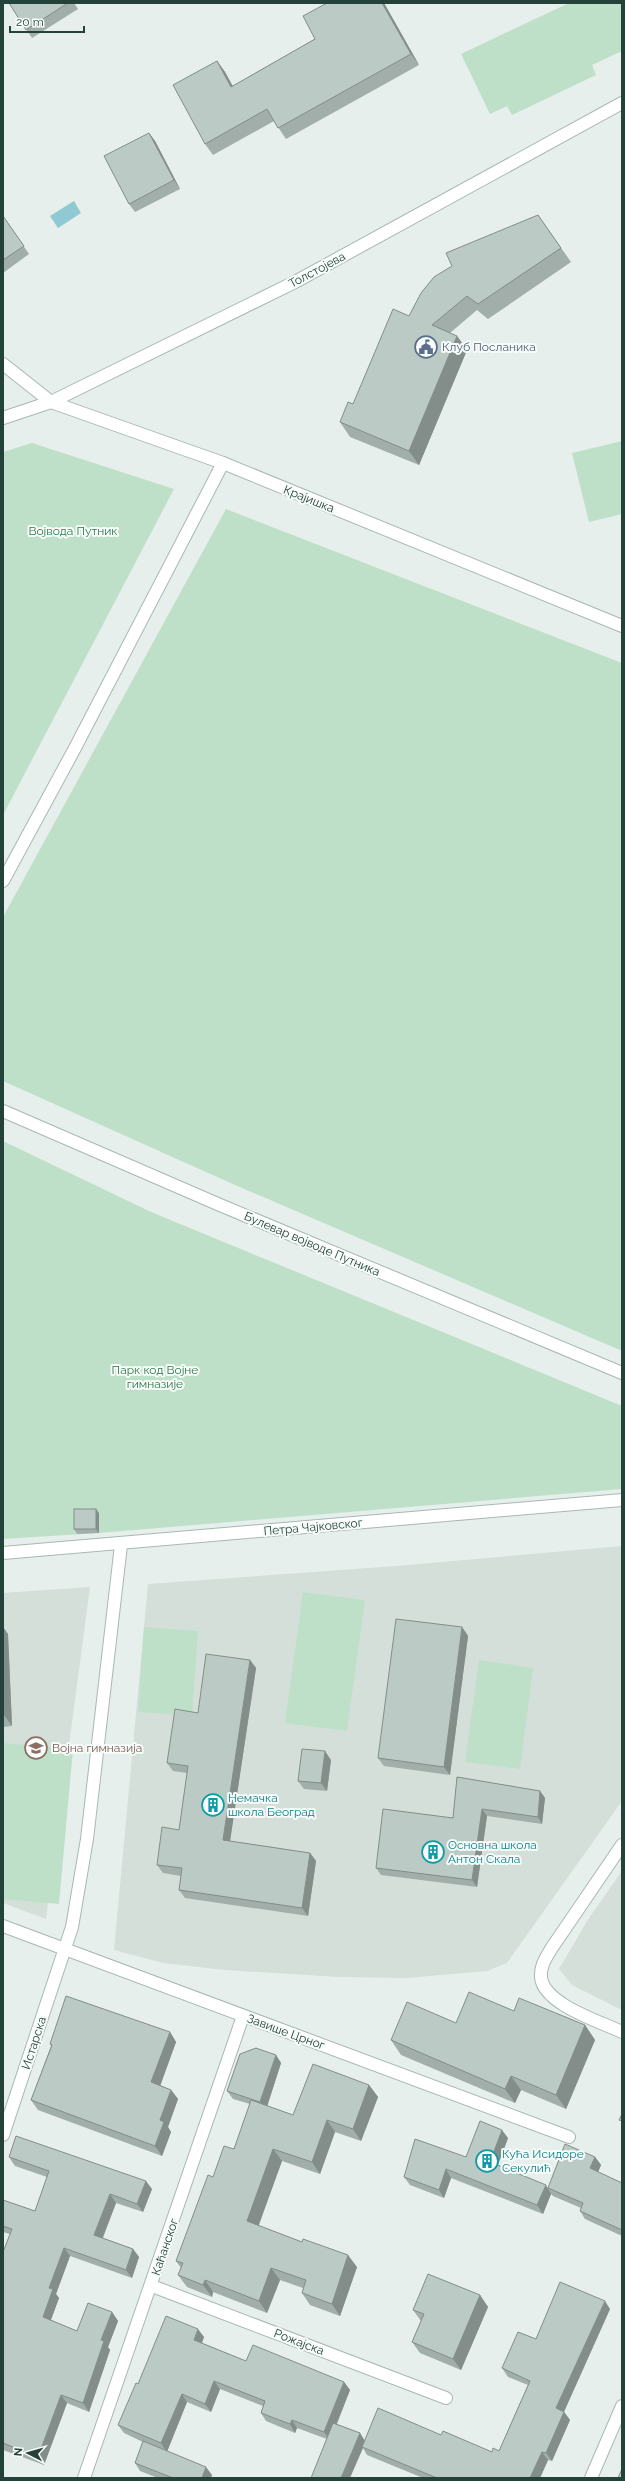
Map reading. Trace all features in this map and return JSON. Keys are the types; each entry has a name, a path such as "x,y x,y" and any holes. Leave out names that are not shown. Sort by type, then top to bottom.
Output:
{"street":[{"name":"Толстојева","path":"3,418 51,402 295,282 622,103"},
{"name":"Крајишка","path":"3,364 51,402 223,463 622,626"},
{"path":"3,881 75,748 223,463"},
{"name":"Булевар војводе Путника","path":"3,1111 213,1202 622,1373"},
{"name":"Петра Чајковског","path":"3,1553 121,1545 622,1500"},
{"name":"Истарска","path":"3,2135 72,1927 87,1839 121,1545"},
{"path":"622,1845 551,1949 542,1964 541,1978 548,1993 559,2003 622,2032"},
{"name":"Завише Црног","path":"3,1926 569,2137"},
{"name":"Каћанског","path":"84,2478 152,2286 244,2016"},
{"name":"Рожајска","path":"152,2286 446,2398"},
{"path":"591,2478 622,2406"}],"shaded area":[{"path":"622,1546 622,1801 507,1963 487,1971 407,1978 339,1977 225,1970 163,1963 114,1950 148,1584 396,1566"},
{"name":"Војна гимназија","path":"90,1587 46,1919 3,1903 3,1593"},
{"path":"622,1871 622,2010 572,1985 559,1969 589,1918"}],"green space":[{"path":"569,3 622,3 622,51 592,65 596,75 512,115 507,106 490,114 461,54"},
{"path":"622,441 622,514 589,522 572,453"},
{"name":"Војвода Путник","path":"32,443 174,489 3,815 3,452"},
{"path":"226,509 622,663 622,1351 226,1181 3,1081 3,917"},
{"name":"Парк код Војне гимназије","path":"3,1141 151,1212 622,1406 622,1489 99,1533 3,1539"},
{"path":"303,1592 365,1600 347,1731 285,1723"},
{"path":"144,1627 198,1631 192,1716 138,1712"},
{"path":"479,1660 533,1668 520,1769 465,1762"},
{"path":"3,1743 73,1749 59,1904 3,1899"}],"water":[{"path":"74,201 81,213 58,228 50,216"}],"building":[{"path":"9,3 68,3 26,30"},
{"path":"327,3 382,3 411,54 278,128 267,109 205,144 173,85 217,61 231,87 315,39 303,16"},
{"path":"149,133 174,180 129,204 104,156"},
{"name":"Клуб Посланика","path":"538,215 561,248 478,304 467,296 432,325 457,336 409,451 340,422 348,402 353,404 393,309 409,316 421,293 434,277 452,266 446,253"},
{"path":"3,216 24,246 3,260"},
{"path":"74,1509 96,1509 96,1529 74,1529"},
{"path":"396,1619 462,1627 444,1767 378,1758"},
{"name":"Немачка школа Београд","path":"206,1654 250,1660 223,1840 310,1853 302,1908 179,1890 182,1868 157,1865 162,1827 179,1830 188,1766 167,1763 175,1709 198,1713"},
{"path":"3,1692 4,1715 3,1715"},
{"path":"302,1749 325,1751 321,1783 298,1781"},
{"path":"457,1777 540,1791 538,1817 482,1809 472,1880 376,1868 383,1809 453,1818"},
{"path":"469,1992 514,2011 519,1998 585,2025 556,2095 511,2076 505,2089 391,2040 407,2002 456,2023"},
{"path":"66,1996 170,2032 151,2082 171,2090 160,2120 164,2122 155,2146 31,2100 52,2045 50,2044"},
{"path":"256,2048 276,2055 260,2102 227,2091 240,2054"},
{"path":"313,2064 369,2085 353,2129 327,2120 312,2162 273,2149 247,2221 302,2242 303,2239 348,2255 332,2304 302,2293 306,2280 271,2268 259,2301 205,2280 203,2285 178,2275 183,2263 176,2261 208,2175 213,2177 224,2146 234,2149 251,2100 293,2115"},
{"path":"622,2114 622,2121 619,2120"},
{"path":"480,2121 502,2130 490,2162 546,2185 537,2205 446,2169 439,2190 404,2177 415,2139 466,2157"},
{"path":"16,2136 146,2181 137,2204 110,2194 94,2235 133,2249 126,2270 64,2248 49,2288 53,2289 43,2317 77,2331 88,2303 112,2312 101,2340 104,2341 83,2403 61,2395 38,2457 3,2443 3,2252 12,2229 3,2226 3,2200 35,2211 49,2171 9,2157"},
{"path":"565,2144 595,2157 590,2168 622,2183 622,2230 580,2211 583,2203 548,2188"},
{"path":"428,2274 480,2295 453,2359 412,2342 424,2314 413,2310"},
{"path":"560,2282 605,2301 556,2408 564,2412 546,2453 542,2452 530,2478 437,2478 362,2447 378,2408 441,2435 443,2431 492,2452 493,2448 499,2451 530,2381 502,2368 518,2332 536,2339"},
{"path":"166,2316 198,2329 194,2340 246,2361 253,2345 344,2382 324,2432 292,2420 290,2424 261,2413 265,2401 214,2381 205,2404 182,2394 161,2443 118,2425 136,2383 138,2384"},
{"path":"333,2423 360,2433 341,2478 311,2478"},
{"path":"143,2441 206,2467 202,2478 173,2478 135,2463"},
{"path":"622,2469 622,2478 618,2478"}],"place":[{"name":"Клуб Посланика","path":"426,347"},
{"name":"Војна гимназија","path":"36,1748"},
{"name":"Немачка школа Београд","path":"213,1805"},
{"name":"Основна школа Антон Скала","path":"433,1852"},
{"name":"Кућа Исидоре Секулић","path":"487,2161"}]}
